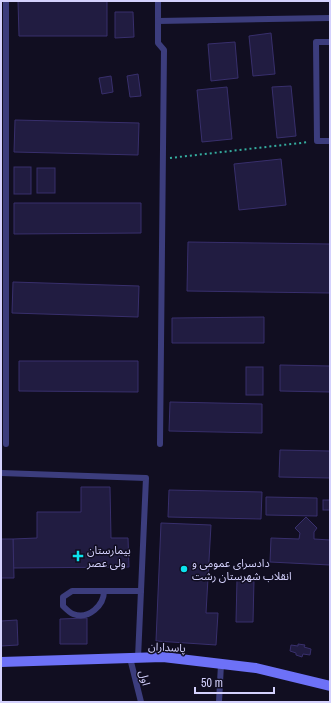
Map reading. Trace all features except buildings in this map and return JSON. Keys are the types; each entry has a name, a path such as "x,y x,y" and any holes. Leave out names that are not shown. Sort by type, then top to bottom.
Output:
{"main road":[{"name":"پاسداران","path":"1,662 163,657 256,668 330,686"}],"lane":[{"path":"6,1 6,444"},
{"path":"158,1 158,44 164,50 160,444"},
{"path":"158,21 330,18"},
{"path":"330,42 316,42 317,141 330,141"},
{"name":"اول","path":"1,473 146,478 141,591 134,658 141,702"},
{"path":"104,591 104,598 95,610 83,615 73,614 63,606 63,597 72,591 104,591 141,591"},
{"path":"219,702 221,664"}],"path":[{"path":"163,159 317,141"}],"place":[{"name":"بیمارستان ولی عصر","path":"78,556"},
{"name":"دادسرای عمومی و انقلاب شهرستان رشت","path":"184,569"}]}
